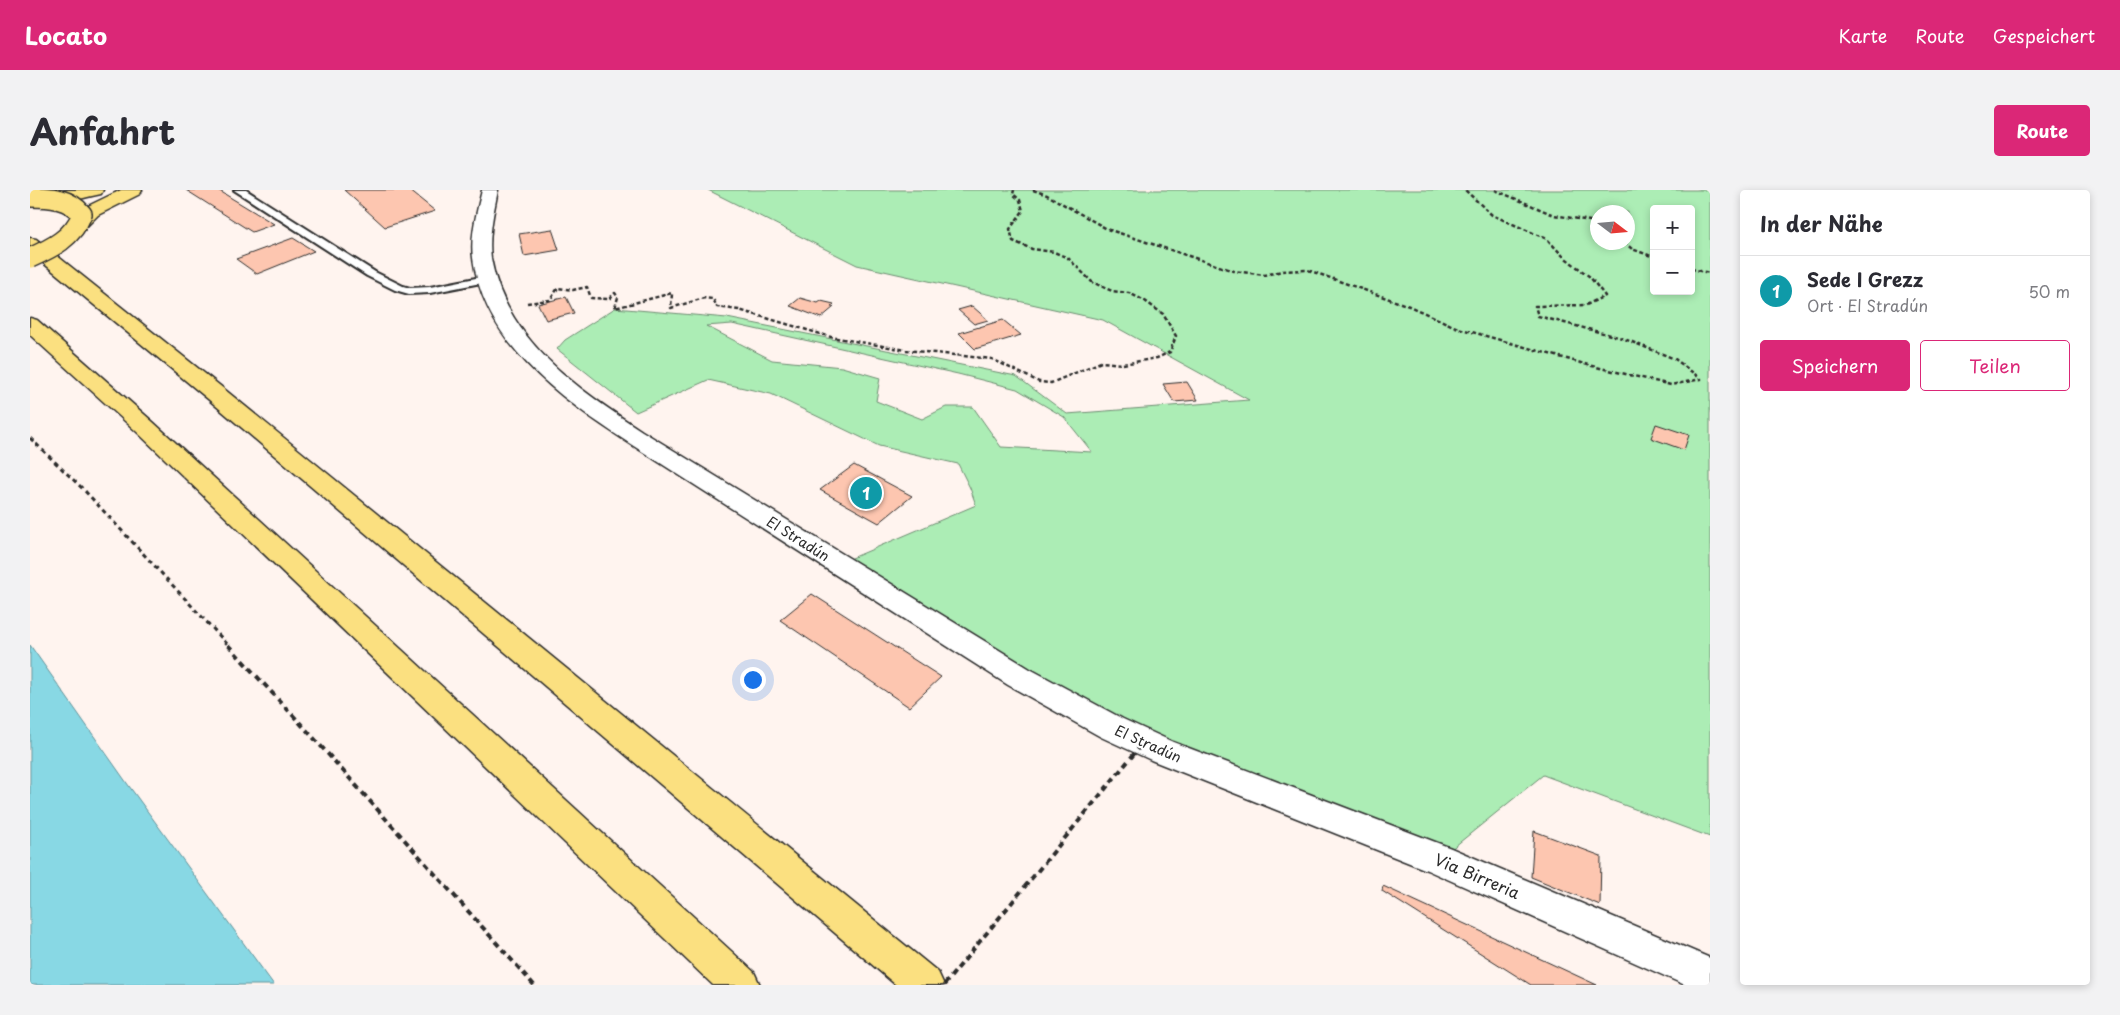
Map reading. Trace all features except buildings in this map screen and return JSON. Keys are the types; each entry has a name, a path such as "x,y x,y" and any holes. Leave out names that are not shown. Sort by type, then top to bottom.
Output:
{"main road":[{"path":"34,196 63,196 95,190"},
{"path":"30,258 68,237 92,211 134,190"},
{"path":"34,196 65,200 77,206 82,214 80,224"},
{"path":"30,243 216,394 925,985"},
{"path":"30,324 145,427 741,985"}],"street":[{"name":"El Stradún","path":"490,190 485,213 482,256 486,280 496,308 506,324 539,363 570,391 616,424 1019,677 1143,743 1240,782"},
{"name":"Via Birreria","path":"1240,782 1439,859 1710,977"}],"lane":[{"path":"239,190 371,274 399,288 408,291 430,290 486,280"}],"path":[{"path":"496,308 550,300 558,288 573,290 587,287 591,298 609,299 615,293 618,297 615,308 672,293 671,308 704,298 713,299 717,307 739,310 831,337 906,350 992,359 1039,382 1051,384 1101,362 1123,364 1157,358 1170,352 1176,336 1163,314 1145,301 1129,293 1112,291 1092,282 1068,258 1054,252 1032,249 1013,241 1010,229 1023,211 1020,200 1013,194 1014,190"},
{"path":"1033,190 1048,195 1107,229 1234,271 1265,275 1282,271 1308,270 1410,306 1458,328 1588,365 1671,385 1701,379 1675,360 1622,338 1538,316 1535,306 1586,305 1605,296 1590,276 1563,256 1547,239 1492,215 1465,190"},
{"path":"1495,190 1554,215 1590,222"},
{"path":"1635,250 1650,256"},
{"path":"1695,270 1710,273"},
{"path":"30,438 84,490 312,735 534,985"},
{"path":"944,985 1143,743"}],"green space":[{"path":"708,190 1710,190 1710,837 1543,775 1439,859 1162,751 838,564 976,505 958,464 879,446 771,394 708,380 636,412 557,349 565,340 615,308 727,318 1016,376 1067,414 1249,400 1103,320 857,265","holes":["732,324 958,374 1017,389 1064,417 1092,452 1001,447 973,407 946,407 922,419 876,401 880,378 842,367 772,360 706,326"]}],"water":[{"path":"30,645 129,786 274,985 30,985"}],"place":[{"name":"Sede I Grezz","path":"866,493"}]}
